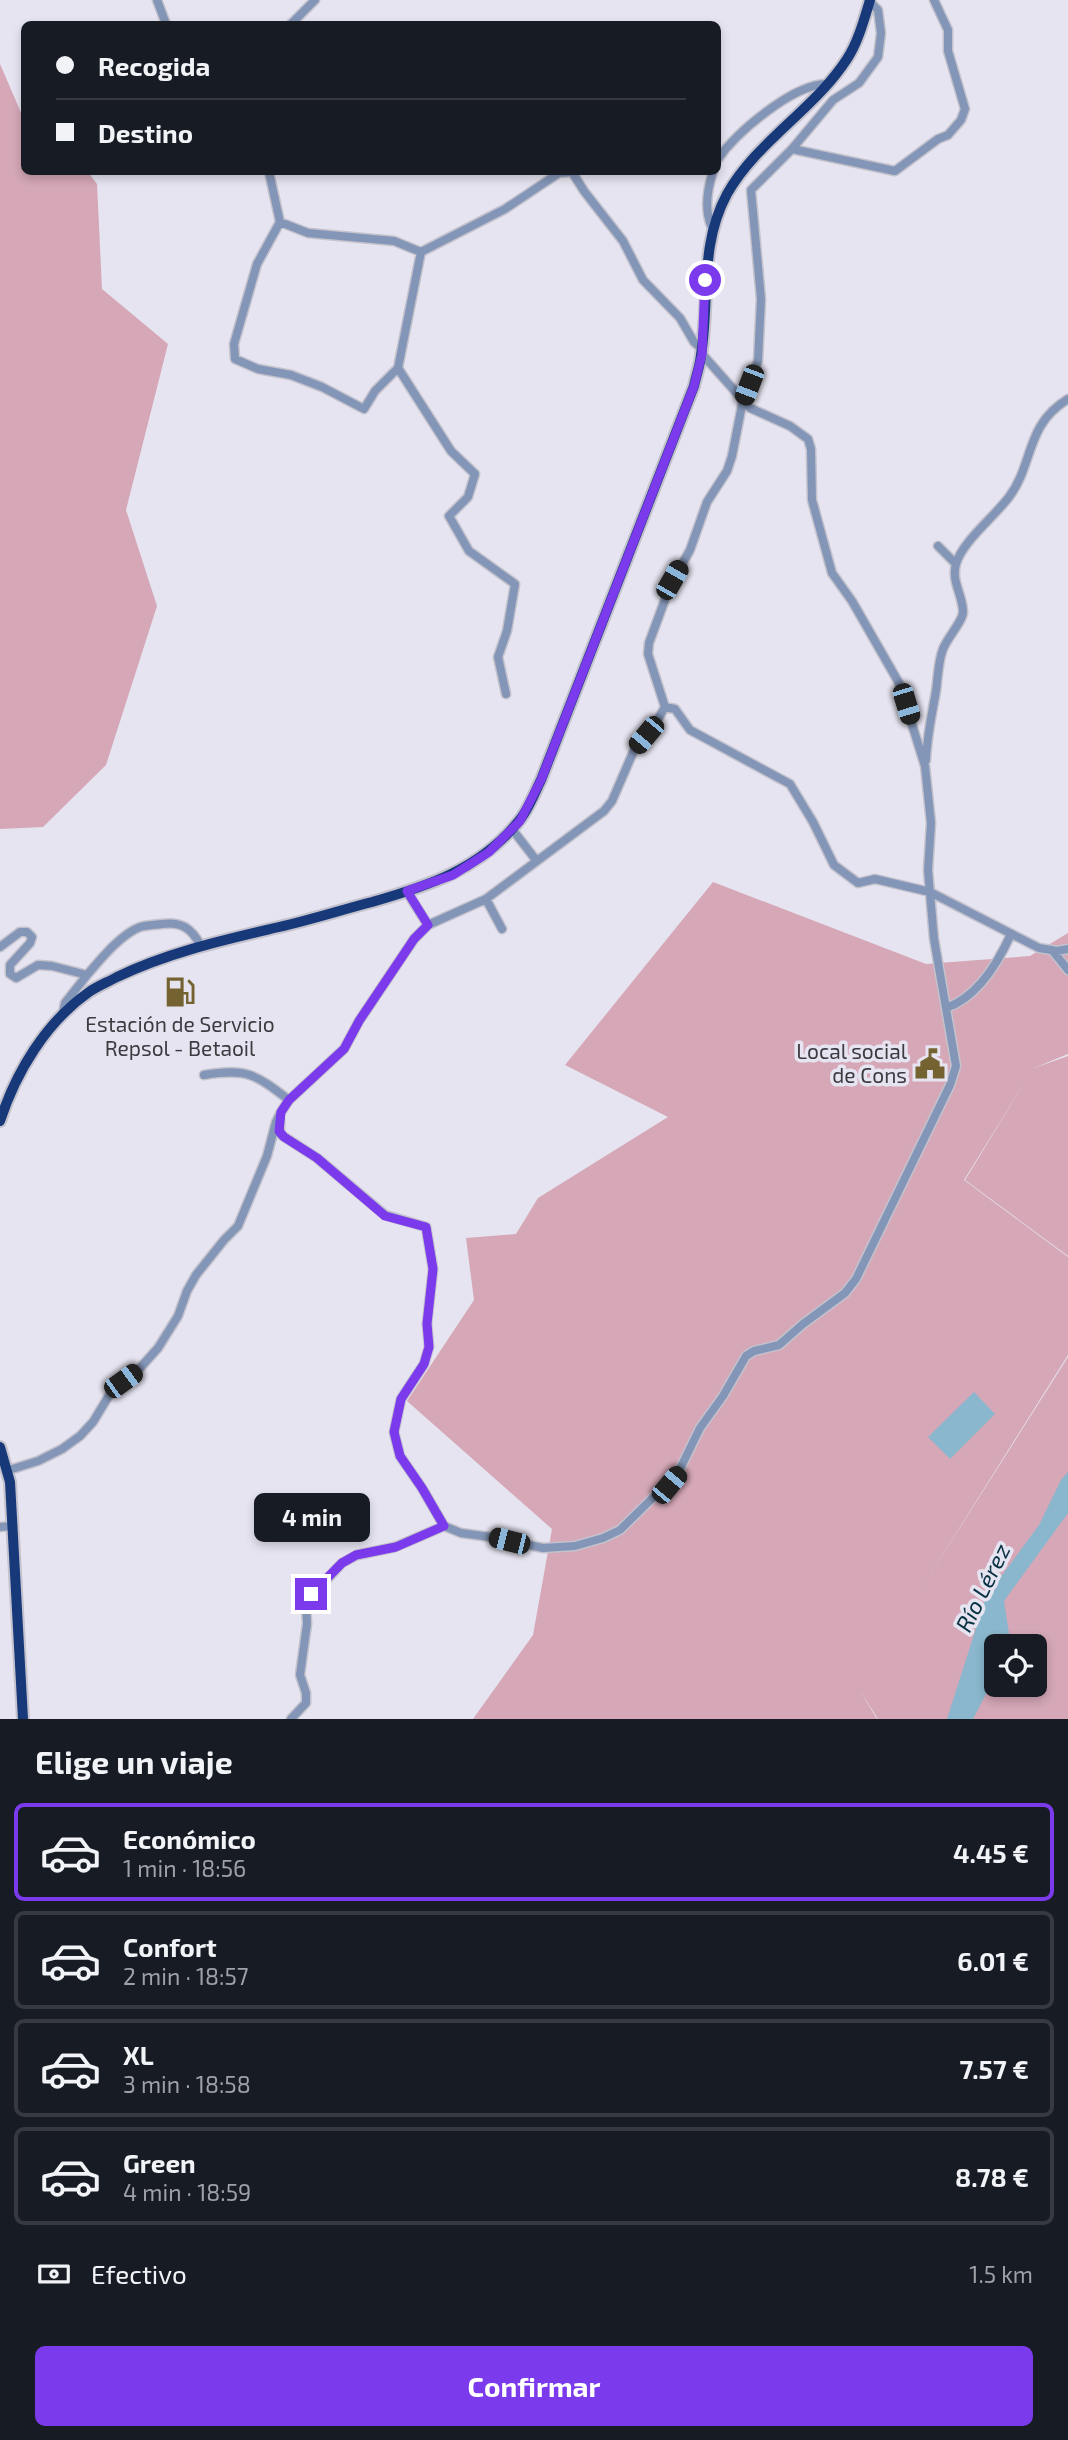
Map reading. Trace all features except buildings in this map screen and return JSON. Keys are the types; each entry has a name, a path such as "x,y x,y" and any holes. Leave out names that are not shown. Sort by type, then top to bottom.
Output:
{"highway":[{"path":"0,1121 24,1066 41,1040 63,1014 90,991 142,965 201,946 284,926 453,875 489,852 520,821 541,780 694,386 702,351 705,280 712,228 727,195 753,158 847,59 861,29 869,1"},
{"path":"0,1447 9,1470 23,1719"}],"street":[{"path":"157,0 162,21"},
{"path":"294,21 315,0"},
{"path":"792,149 895,171 938,139 948,135 961,120 965,109 947,51 948,30 934,0"},
{"path":"9,1470 38,1461 80,1436 93,1422 113,1389 140,1368 158,1348 178,1316 196,1275 238,1226 267,1156 275,1122 281,1112 289,1100 344,1049 359,1021 414,939 428,925 486,899 536,860 549,854 604,811 612,801 635,748 665,707 648,654 649,643 670,586 690,550 707,502 727,471 743,400 758,361 761,299 751,190 792,149 834,100 859,83 878,57 881,33 878,10 869,1"},
{"path":"721,155 734,138 757,118 791,96 816,84 826,84"},
{"path":"271,175 280,222 257,264 234,344 235,359 258,369 290,375 311,383 364,409 375,391 398,368 421,252"},
{"path":"280,222 308,233 394,241 421,252 505,209 556,175"},
{"path":"574,175 623,241 643,280 680,318 694,342 750,408 790,426 808,439 811,449 812,500 832,573 852,601 899,684 925,766"},
{"path":"712,175 707,200 707,216 712,228"},
{"path":"398,368 451,451 475,474 468,497 449,516 469,551 515,584 508,631 498,657 506,694"},
{"path":"281,1112 279,1131 284,1137 317,1158 385,1216 426,1227 433,1269 427,1324 429,1347 424,1364 401,1399 394,1432 400,1456 444,1526 461,1533 543,1548 575,1546 620,1530 678,1474 700,1428 723,1396 746,1356 754,1351 779,1345 845,1293 856,1279 950,1084 957,1066 934,939 928,870 931,823 925,766 927,733 942,651 963,612 956,585 956,564 968,545 1011,495 1048,413 1068,399"},
{"path":"937,546 956,564"},
{"path":"665,707 675,709 690,730 790,784 813,822 834,866 858,883 875,879 930,892 1039,948 1068,949"},
{"path":"512,829 536,860"},
{"path":"407,891 428,925"},
{"path":"486,899 502,929"},
{"path":"63,1014 65,1003 87,975 112,947 139,927 170,923 186,926 194,932 201,946"},
{"path":"0,947 20,932 27,932 32,937 30,943 10,965 10,974"},
{"path":"946,1008 969,995 998,963 1012,934"},
{"path":"1052,950 1068,970"},
{"path":"10,974 16,978 38,965 45,965 87,975"},
{"path":"0,979 10,974"},
{"path":"204,1075 223,1072 248,1073 258,1077 289,1100"},
{"path":"0,1527 13,1526"},
{"path":"291,1719 306,1703 300,1675 307,1624 306,1602 311,1594 342,1563 356,1555 396,1547 444,1526"}],"shaded area":[{"path":"0,64 21,113 21,175 90,175 97,184 102,289 168,344 126,510 157,606 106,765 43,827 0,829"},
{"path":"713,882 926,964 1030,956 1068,933 1068,1054 1034,1068 1068,1056 1068,1256 965,1180 1028,1077 964,1180 1068,1257 1068,1355 921,1589 1068,1357 1068,1719 878,1719 859,1689 877,1719 473,1719 533,1635 552,1529 407,1401 474,1300 466,1238 516,1234 538,1198 668,1117 565,1065"}],"water":[{"path":"974,1392 995,1414 950,1459 928,1437"},
{"path":"1068,1472 1068,1513 1004,1601 1009,1634 984,1634 985,1697 973,1719 947,1719 986,1597 1039,1525 1061,1480"}],"place":[{"name":"Estación de Servicio Repsol - Betaoil","path":"180,992"},
{"name":"Local social de Cons","path":"930,1064"}],"route":[{"path":"311,1594 342,1563 356,1555 396,1547 444,1526 400,1456 394,1432 401,1399 424,1364 429,1347 427,1324 433,1269 426,1227 385,1216 317,1158 284,1137 279,1131 281,1112 289,1100 344,1049 359,1021 414,939 428,925 407,891 453,875 489,852 520,821 541,780 694,386 702,354 705,280"}],"water label":[{"name":"Río Lérez","path":"983,1588"}]}
